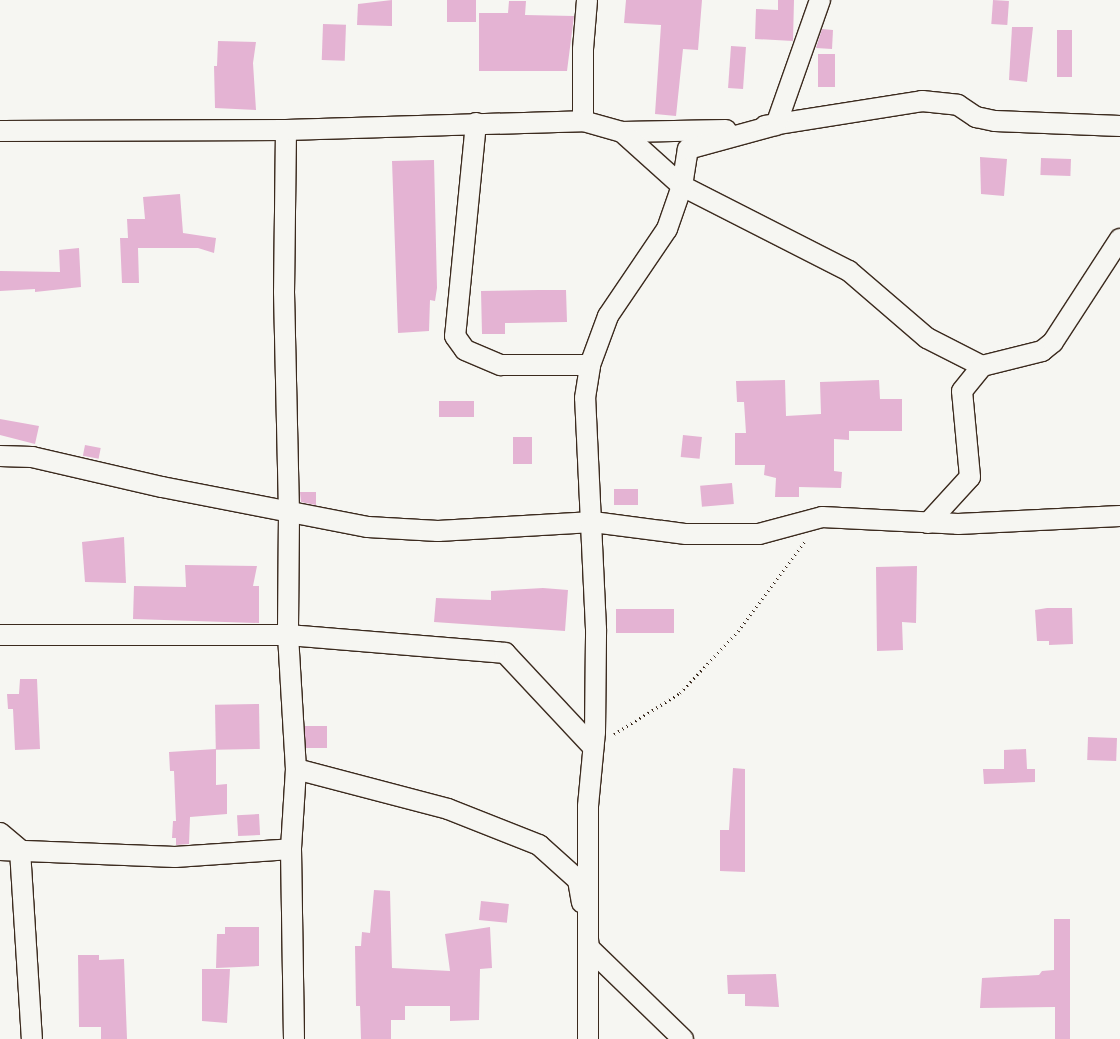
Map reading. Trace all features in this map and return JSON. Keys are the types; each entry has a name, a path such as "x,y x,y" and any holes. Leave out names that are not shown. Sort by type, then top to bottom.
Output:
{"street":[{"path":"583,121 583,48 587,0"},
{"path":"776,125 820,0"},
{"path":"588,1039 590,948 588,806 593,747 596,629 593,522 585,398 590,366 608,316 667,229 682,186 688,149 776,125 830,113 931,101 958,105 976,117 995,121 1120,126"},
{"path":"0,131 286,130 583,121 622,132 711,131 776,125"},
{"path":"476,123 455,336 465,350 501,364 590,366"},
{"path":"286,130 284,292 289,513 288,635 296,770 291,849 294,1039"},
{"path":"622,132 682,186 849,271 927,338 982,366"},
{"path":"928,523 970,477 962,391 982,366 1042,351 1052,342 1120,238"},
{"path":"0,456 32,457 289,513 368,527 438,531 593,522 686,534 759,534 822,517 928,523 1120,516"},
{"path":"0,635 288,635 505,653 593,747"},
{"path":"296,770 448,809 539,846 578,880 590,948 683,1039"},
{"path":"0,833 20,850 32,1039"},
{"path":"0,850 175,857 291,849"}],"path":[{"path":"593,747 680,694 738,631 822,517"}],"building":[{"path":"392,0 392,26 357,25 358,4"},
{"path":"447,0 476,0 476,22 447,22"},
{"path":"626,0 702,0 698,50 683,49 676,116 655,114 661,25 624,23"},
{"path":"778,0 794,0 793,41 755,39 756,9 778,10"},
{"path":"993,0 1009,1 1007,25 991,24"},
{"path":"509,1 526,1 525,15 574,16 567,71 479,71 479,13 508,13"},
{"path":"323,24 346,25 345,61 322,60"},
{"path":"1012,27 1033,27 1027,82 1009,80"},
{"path":"822,29 833,30 832,49 816,48"},
{"path":"1057,30 1072,30 1072,77 1057,77"},
{"path":"218,41 256,42 253,63 256,110 215,108 214,66 217,66"},
{"path":"731,46 746,47 743,89 728,88"},
{"path":"818,54 835,54 835,87 818,87"},
{"path":"980,157 1007,159 1004,196 981,194"},
{"path":"1041,158 1071,159 1070,176 1040,175"},
{"path":"434,160 437,288 435,301 430,300 429,331 398,333 392,161"},
{"path":"180,194 183,233 216,238 214,253 198,248 138,248 139,283 122,283 120,238 128,238 127,219 145,219 143,197"},
{"path":"79,248 81,287 35,292 35,289 0,291 0,271 60,272 59,250"},
{"path":"566,290 567,322 505,323 505,334 482,334 481,291"},
{"path":"785,380 786,416 821,414 820,382 879,380 880,399 902,399 902,431 849,431 849,440 834,439 834,471 842,472 841,488 799,487 799,497 775,497 776,478 764,475 765,465 735,465 735,433 746,433 744,402 737,402 736,381"},
{"path":"439,401 474,401 474,417 439,417"},
{"path":"0,419 39,426 35,444 0,435"},
{"path":"683,435 702,437 700,459 681,457"},
{"path":"513,437 532,437 532,464 513,464"},
{"path":"85,445 101,448 99,459 83,456"},
{"path":"732,483 734,504 702,507 700,486"},
{"path":"614,489 638,489 638,505 614,505"},
{"path":"300,492 316,492 316,505 301,502"},
{"path":"124,537 126,583 85,582 82,542"},
{"path":"185,565 257,566 253,586 259,586 259,623 133,619 134,586 186,587"},
{"path":"917,566 916,623 902,622 903,650 877,651 876,567"},
{"path":"543,588 568,590 565,631 434,622 436,598 491,600 491,591"},
{"path":"1072,608 1073,644 1049,645 1049,641 1037,641 1035,610"},
{"path":"616,609 674,609 674,633 616,633"},
{"path":"20,679 37,679 40,749 15,750 13,709 8,709 7,694 19,694"},
{"path":"259,704 260,749 216,750 215,705"},
{"path":"305,726 327,726 327,748 305,748"},
{"path":"1088,737 1117,738 1116,761 1087,760"},
{"path":"216,749 216,785 227,784 227,814 190,817 189,844 176,845 176,838 172,838 173,821 176,821 174,771 170,771 169,752"},
{"path":"1026,749 1027,769 1035,769 1035,782 984,784 983,769 1004,769 1004,750"},
{"path":"733,768 745,769 745,872 720,871 720,830 729,830"},
{"path":"259,814 260,835 238,836 237,815"},
{"path":"374,890 390,891 392,968 450,971 445,934 490,927 492,968 480,969 479,1020 450,1021 450,1006 405,1006 405,1020 391,1020 391,1039 361,1039 360,1006 356,1006 355,946 361,946 362,932 370,933"},
{"path":"481,901 509,904 507,923 479,920"},
{"path":"1054,919 1070,919 1070,1039 1055,1039 1055,1007 980,1008 982,978 1039,975 1042,971 1054,970"},
{"path":"225,927 259,927 259,966 216,968 217,934 225,934"},
{"path":"78,955 99,955 99,960 124,959 127,1039 101,1039 101,1027 79,1027"},
{"path":"202,969 230,969 227,1023 202,1021"},
{"path":"776,974 779,1007 745,1006 745,994 728,994 727,975"}]}
